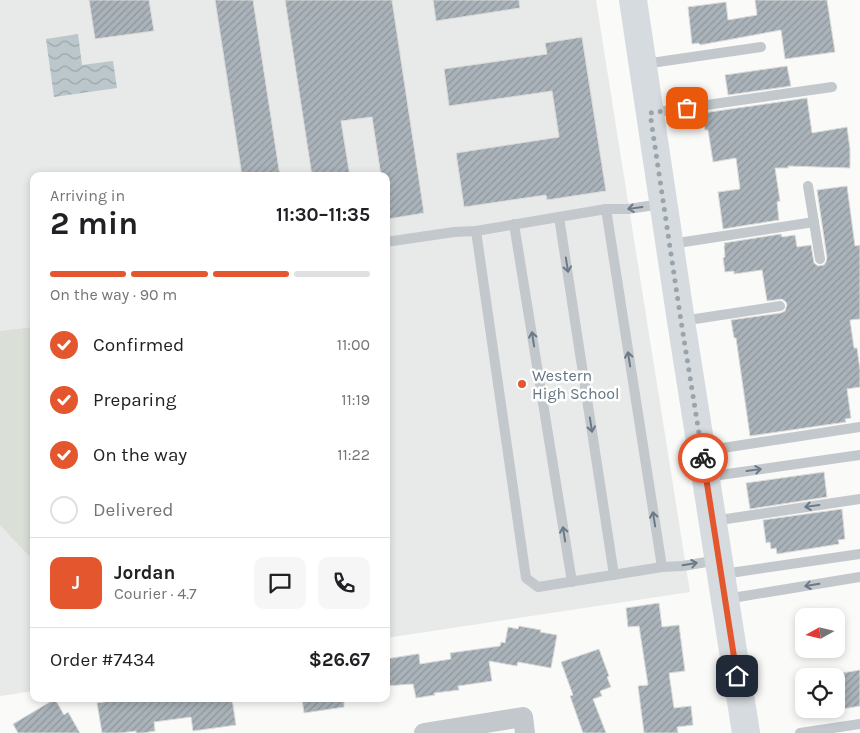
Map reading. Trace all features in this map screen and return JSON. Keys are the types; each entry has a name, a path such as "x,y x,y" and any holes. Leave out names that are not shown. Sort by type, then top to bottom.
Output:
{"main road":[{"path":"633,0 746,733"}],"street":[{"path":"424,733 524,725"}],"lane":[{"path":"643,64 761,47"},
{"path":"650,113 832,87"},
{"path":"808,186 820,259"},
{"path":"390,241 454,232 476,231 606,209 628,209 663,204"},
{"path":"606,209 662,567"},
{"path":"560,216 614,575"},
{"path":"670,244 814,222"},
{"path":"514,224 572,582"},
{"path":"476,231 526,578 538,587 662,567 683,566 722,578 860,577"},
{"path":"681,321 780,306"},
{"path":"704,464 860,427"},
{"path":"704,464 860,455"},
{"path":"712,521 860,499"},
{"path":"722,578 860,554"},
{"path":"800,733 860,724"}],"shaded area":[{"name":"Western High School","path":"0,0 596,0 690,592 390,637 390,172 30,172 30,692 0,696"},
{"path":"30,327 30,557 0,525 0,331"}],"water":[{"path":"78,34 82,65 113,61 117,88 54,97 46,39"}],"building":[{"path":"89,0 149,0 154,31 95,39"},
{"path":"215,0 253,0 279,172 241,172"},
{"path":"285,0 392,0 424,213 390,219 390,172 380,172 372,117 341,121 349,172 311,172"},
{"path":"433,0 519,0 520,8 436,21"},
{"path":"755,0 827,0 835,52 785,59 781,30 700,45 699,43 692,44 688,7 726,2 728,20 757,15"},
{"path":"582,37 606,191 547,200 546,195 464,207 456,153 559,137 552,91 449,106 444,69 547,54 545,43"},
{"path":"787,66 791,86 728,95 725,75"},
{"path":"807,98 812,133 847,127 850,168 788,166 788,168 775,168 780,201 777,202 779,220 723,229 718,192 740,189 736,158 713,162 703,113"},
{"path":"847,186 855,246 860,245 860,319 850,320 854,348 857,348 860,387 847,389 851,418 845,419 846,422 750,436 736,338 734,338 731,320 781,313 785,311 787,305 782,299 767,301 762,270 734,274 734,271 725,272 723,258 725,257 724,243 781,234 782,237 795,235 797,247 811,245 814,263 818,266 824,265 827,258 817,190"},
{"path":"824,472 827,497 750,509 746,483"},
{"path":"842,509 845,539 838,540 839,544 777,554 776,548 771,549 770,542 766,543 763,520"},
{"path":"659,603 662,627 679,625 685,671 669,673 674,708 691,706 693,725 677,727 678,733 644,733 638,686 648,685 639,626 628,627 626,608"},
{"path":"519,626 557,635 551,668 518,662 517,666 489,661 492,681 458,686 459,690 434,693 435,695 416,698 413,684 390,686 390,658 419,654 420,664 451,659 450,653 500,646 501,642 505,643 508,627 518,629"},
{"path":"599,649 611,687 600,691 602,696 593,699 606,733 583,733 570,696 573,695 561,662"},
{"path":"860,670 860,706 845,708 845,672"},
{"path":"50,702 57,702 64,715 68,712 80,733 18,733 13,724"},
{"path":"232,702 236,725 193,731 191,717 154,722 155,731 143,733 136,733 136,731 102,733 97,703"},
{"path":"302,702 344,702 344,707 304,713"}],"way so far":[{"path":"687,108 650,113 703,458"}],"place":[{"name":"Western High School","path":"522,384"}],"route":[{"path":"703,458 737,676"}]}
